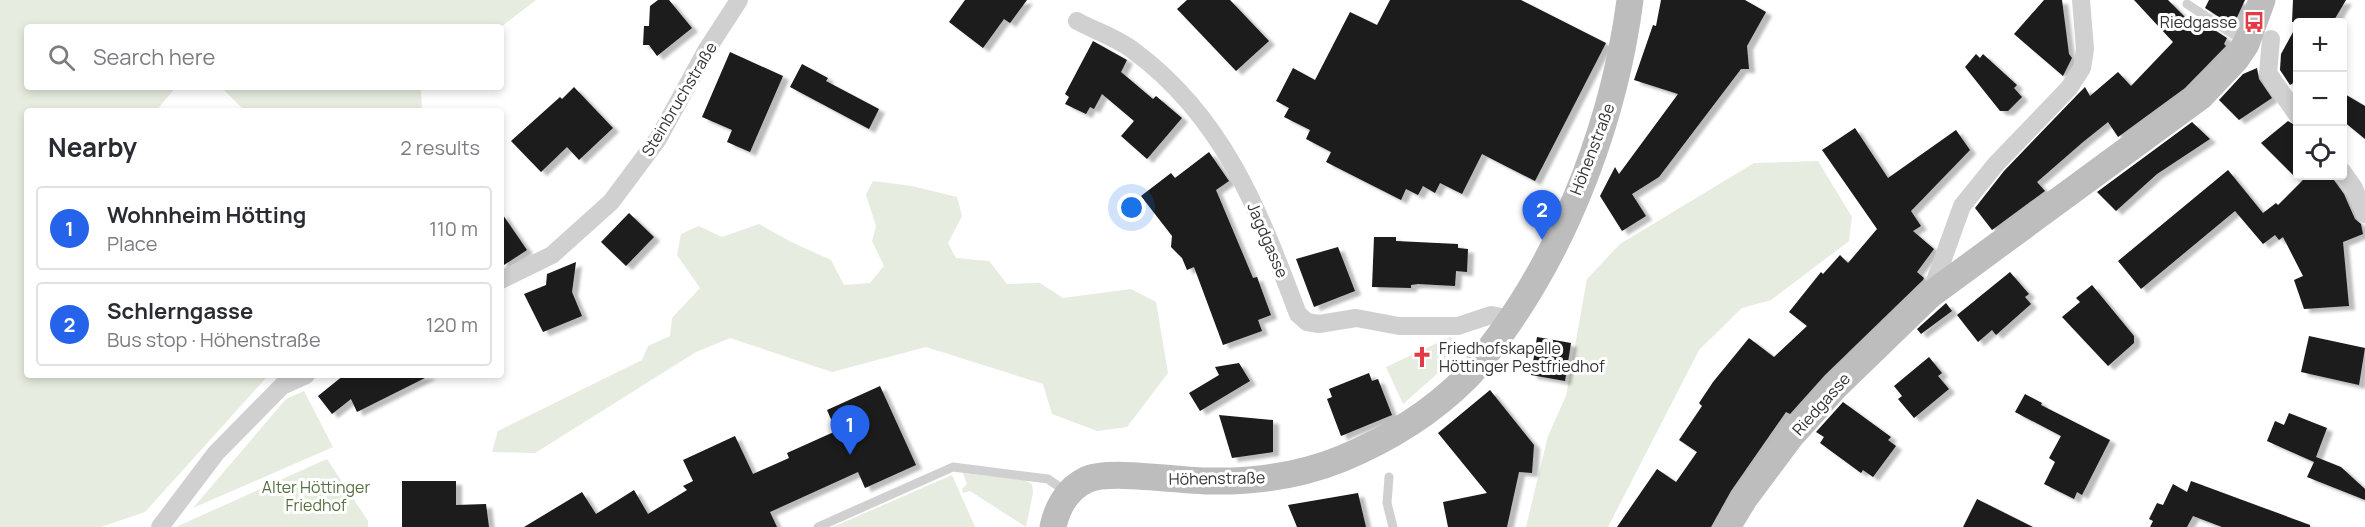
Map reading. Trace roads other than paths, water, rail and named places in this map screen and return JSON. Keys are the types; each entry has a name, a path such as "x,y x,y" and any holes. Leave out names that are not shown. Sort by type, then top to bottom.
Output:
{"street":[{"name":"Steinbruchstraße","path":"504,279 552,255 611,202 658,139 706,51 739,0"},
{"name":"Höhenstraße","path":"1068,493 1087,480 1110,476 1209,481 1251,479 1300,472 1339,460 1380,441 1431,407 1467,377 1512,319 1535,282 1602,131 1620,67 1630,0"},
{"name":"Riedgasse","path":"1930,295 1962,206 1996,164 2069,88 2082,68 2085,49 2081,0"},
{"name":"Riedgasse","path":"1727,527 1744,499 1791,436 1836,386 1930,295 2201,96 2236,59 2259,42 2262,0"},
{"name":"Jagdgasse","path":"1077,21 1133,50 1194,107 1235,165 1270,240 1298,314 1308,322 1319,324 1356,318 1399,326 1458,326 1491,315 1512,319"},
{"path":"2259,42 2268,72 2293,109"},
{"path":"2347,177 2365,214"},
{"path":"160,527 216,453 282,387 300,378"},
{"path":"1053,527 1068,493"}],"lane":[{"path":"2187,4 2259,42"},
{"path":"818,527 954,467 1048,478 1068,493"},
{"path":"1389,477 1387,503 1393,527"}],"place":[{"name":"Riedgasse","path":"2254,22"},
{"name":"Schlerngasse","path":"1542,240"},
{"name":"Friedhofskapelle Höttinger Pestfriedhof","path":"1422,357"},
{"name":"Wohnheim Hötting","path":"850,455"}],"park label":[{"name":"Alter Höttinger Friedhof","path":"316,496"}]}
